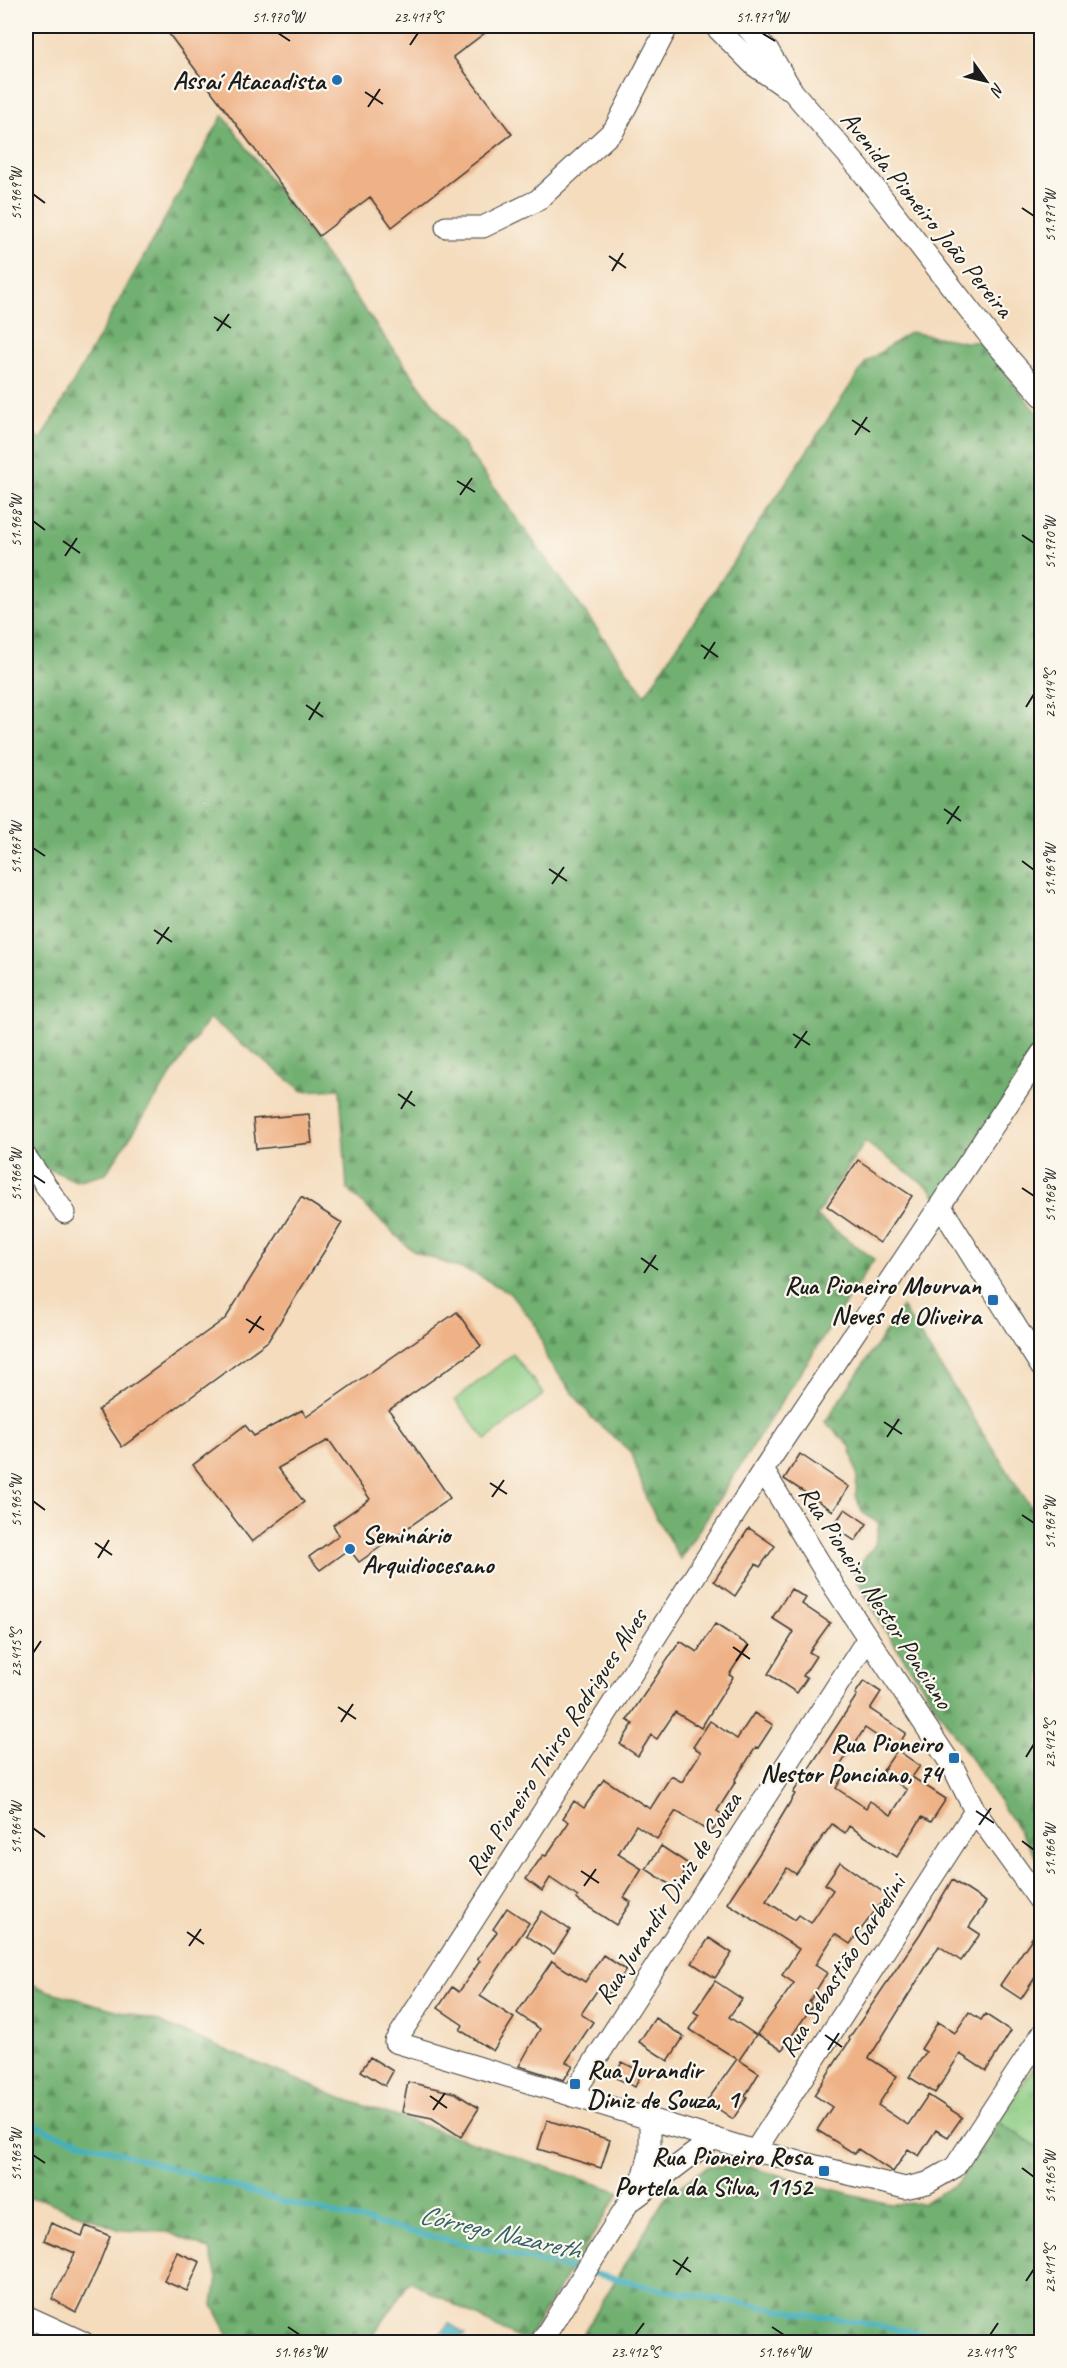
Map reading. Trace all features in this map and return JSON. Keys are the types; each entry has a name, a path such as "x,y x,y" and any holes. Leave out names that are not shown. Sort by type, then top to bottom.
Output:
{"street":[{"path":"446,227 483,227 538,200 554,187 614,130 668,26"},
{"name":"Avenida Pioneiro João Pereira","path":"715,26 755,66 794,92"},
{"name":"Avenida Pioneiro João Pereira","path":"746,26 769,52 794,92 860,169 992,339 1041,396"},
{"name":"Rua Pioneiro Thirso Rodrigues Alves","path":"572,2096 395,2042 763,1470 1041,1053"},
{"path":"26,1157 64,1213"},
{"path":"940,1205 1041,1368"},
{"name":"Rua Pioneiro Nestor Ponciano","path":"763,1470 868,1638 954,1769 975,1811 1041,1904"},
{"name":"Rua Jurandir Diniz de Souza","path":"572,2096 868,1638"},
{"name":"Rua Sebastião Garbelini","path":"755,2151 975,1811"},
{"path":"572,2096 755,2151 905,2188 927,2183 955,2167 1041,2034"},
{"path":"541,2343 644,2175 650,2153 650,2118"},
{"path":"629,2202 714,2138"},
{"path":"26,2316 83,2343"}],"green space":[{"path":"223,115 645,695 866,362 910,332 965,342 981,342 1041,418 1041,1053 940,1205 931,1189 865,1142 816,1216 874,1259 680,1559 647,1501 632,1453 592,1418 547,1359 537,1327 511,1294 478,1275 413,1251 347,1189 340,1089 303,1091 209,1018 106,1173 76,1181 40,1165 26,1147 26,425 41,440"},
{"path":"902,1307 1041,1523 1041,1864 883,1627 853,1572 875,1545 879,1524 862,1512 856,1496 857,1474 850,1446 825,1422"},
{"path":"513,1354 544,1394 486,1440 455,1400"},
{"path":"26,1981 48,1991 159,2022 338,2097 620,2192 525,2342 410,2281 369,2342 241,2342 228,2334 213,2305 217,2278 210,2250 168,2232 120,2230 41,2199 26,2198"},
{"path":"1041,2056 1041,2149 998,2122"},
{"path":"998,2122 1041,2149 1041,2342 578,2342 666,2196 708,2166 745,2166 888,2204 923,2203 958,2183"}],"water":[{"path":"449,2323 465,2334 459,2342 436,2342"}],"building":[{"name":"Assaí Atacadista","path":"163,26 494,26 453,57 512,134 392,227 370,197 319,236"},
{"path":"309,1114 312,1143 256,1149 253,1119"},
{"path":"858,1160 912,1196 880,1243 827,1206"},
{"path":"301,1197 342,1223 268,1341 122,1447 98,1410 226,1318"},
{"path":"457,1312 481,1346 389,1410 450,1498 359,1562 349,1549 320,1570 309,1557 339,1535 333,1525 370,1499 329,1440 278,1468 304,1502 252,1542 193,1465 245,1425 254,1436 302,1410 306,1417"},
{"path":"800,1454 849,1487 833,1511 784,1479"},
{"path":"845,1509 867,1524 855,1541 833,1526"},
{"path":"749,1528 775,1546 760,1567 756,1564 735,1596 714,1581"},
{"path":"791,1589 806,1598 802,1604 830,1623 809,1652 816,1656 803,1676 807,1678 797,1693 768,1674 794,1632 772,1618"},
{"path":"715,1624 748,1645 729,1675 733,1677 701,1728 675,1712 657,1739 651,1735 638,1756 620,1744 633,1724 627,1720 680,1641 697,1652"},
{"path":"864,1681 881,1692 870,1709 906,1733 896,1749 865,1728 839,1767 846,1772 836,1788 866,1808 870,1801 891,1815 907,1790 882,1772 897,1750 920,1766 912,1777 946,1799 931,1822 922,1817 897,1857 849,1826 845,1833 832,1824 796,1874 787,1868 766,1901 795,1920 799,1915 811,1923 833,1890 825,1884 840,1862 887,1895 850,1944 835,1934 815,1965 827,1973 809,2002 813,2005 782,2050 757,2034 794,1983 782,1975 799,1949 727,1903"},
{"path":"754,1713 773,1725 735,1779 736,1781 717,1811 723,1815 711,1833 676,1811 657,1839 636,1825 618,1854 642,1869 624,1898 631,1902 616,1925 576,1899 578,1897 550,1878 542,1891 526,1879 543,1855 546,1856 569,1822 563,1818 574,1801 584,1808 604,1779 650,1809 671,1776 682,1782 701,1752 693,1747 710,1721 737,1739"},
{"path":"661,1846 690,1865 675,1888 646,1869"},
{"path":"952,1880 986,1902 969,1927 980,1934 961,1961 939,1946 869,2058 897,2076 878,2105 908,2125 928,2095 962,2117 948,2137 936,2130 919,2156 908,2149 893,2172 858,2149 855,2154 817,2130 832,2107 814,2095 850,2040 849,2038 920,1934"},
{"path":"507,1908 529,1923 480,1996 514,2018 493,2051 460,2030 463,2025 438,2008 452,1987 459,1992 480,1961 477,1959 497,1932 493,1929"},
{"path":"542,1911 570,1930 554,1954 526,1935"},
{"path":"1041,1925 1041,1979 1036,1976 1021,1999 1000,1985"},
{"path":"709,1938 732,1953 715,1978 692,1963"},
{"path":"603,1955 626,1970 611,1994 600,1986 581,2014 593,2022 566,2062 573,2065 564,2080 519,2066 540,2029 517,2013 552,1961 585,1982"},
{"path":"715,1981 742,1999 729,2017 756,2035 739,2060 759,2073 745,2096 747,2098 733,2119 707,2101 737,2059 689,2029 699,2015 694,2012"},
{"path":"969,2012 981,2020 985,2014 1011,2031 986,2071 960,2054 935,2093 909,2077 926,2052 921,2049 938,2022 955,2033"},
{"path":"655,2018 684,2037 668,2061 639,2042"},
{"path":"370,2057 393,2071 385,2086 361,2071"},
{"path":"622,2062 642,2072 635,2087 614,2077"},
{"path":"408,2082 455,2093 479,2108 461,2137 432,2118 402,2112"},
{"path":"547,2120 610,2140 601,2168 538,2149"},
{"path":"51,2223 82,2236 86,2226 110,2236 76,2312 52,2299 75,2253 44,2240"},
{"path":"177,2252 200,2262 187,2291 164,2281"}],"waterway":[{"name":"Córrego Nazareth","path":"26,2120 50,2132 284,2202 579,2271"},
{"name":"Córrego Nazareth","path":"591,2273 668,2291 975,2342"}],"place":[{"name":"Assaí Atacadista","path":"337,80"},
{"name":"Rua Pioneiro Mourvan Neves de Oliveira","path":"993,1300"},
{"name":"Seminário Arquidiocesano","path":"350,1549"},
{"name":"Rua Pioneiro Nestor Ponciano, 74","path":"954,1758"},
{"name":"Rua Jurandir Diniz de Souza, 1","path":"575,2084"},
{"name":"Rua Pioneiro Rosa Portela da Silva, 1152","path":"824,2171"}]}
